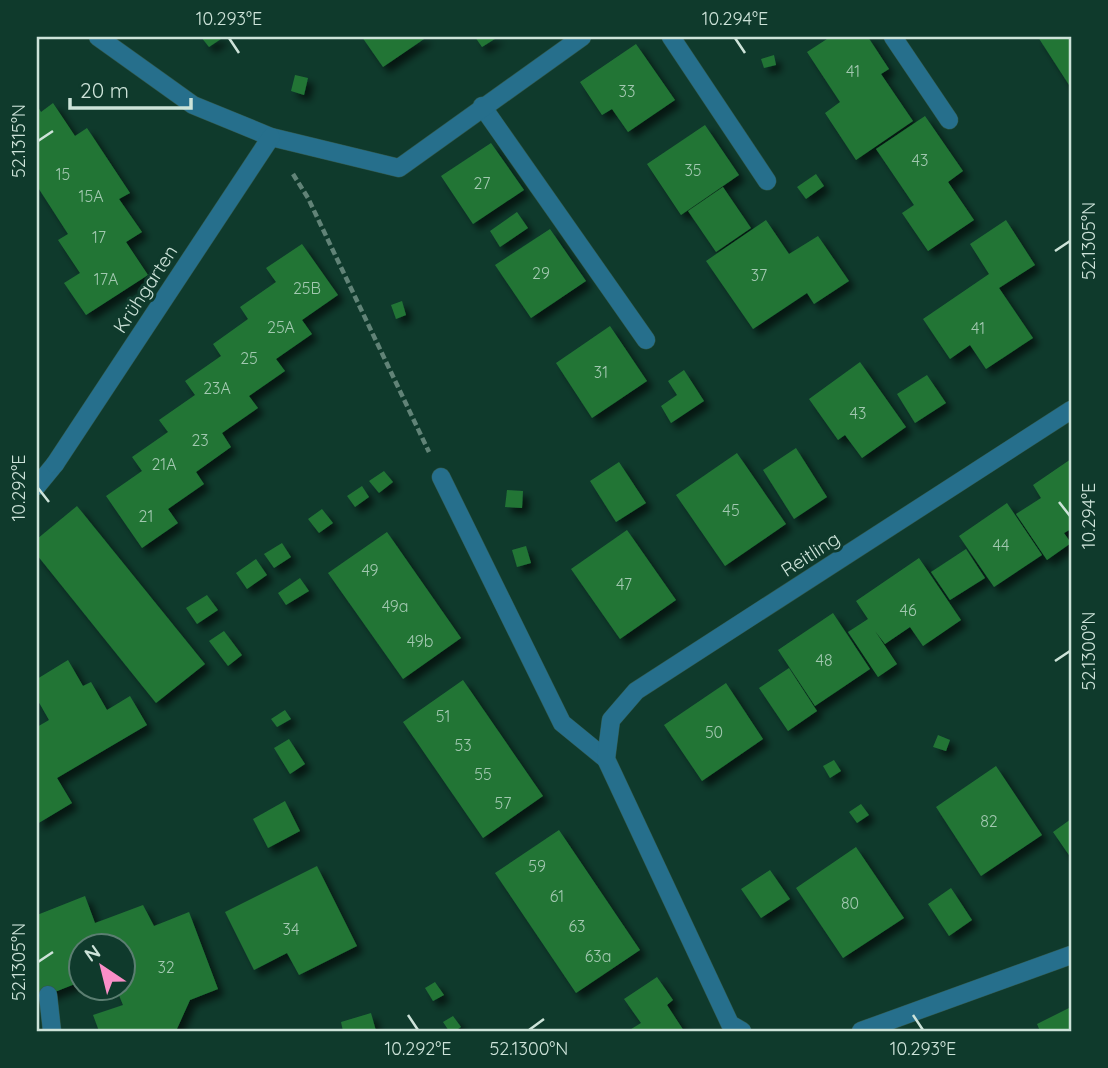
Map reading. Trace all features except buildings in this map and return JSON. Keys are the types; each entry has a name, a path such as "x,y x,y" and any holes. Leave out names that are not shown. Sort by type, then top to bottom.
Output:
{"street":[{"path":"98,37 193,105 271,137 399,168 482,106 582,37"},
{"path":"671,37 767,181"},
{"path":"894,37 948,120"},
{"path":"482,106 646,340"},
{"name":"Krühgarten","path":"37,486 55,464 271,137"},
{"name":"Reitling","path":"606,759 611,720 635,691 1071,410"},
{"path":"441,477 562,723 606,759 735,1029"},
{"path":"861,1031 1071,955"},
{"path":"48,995 52,1031"}],"path":[{"path":"271,137 308,198 441,477"}]}
